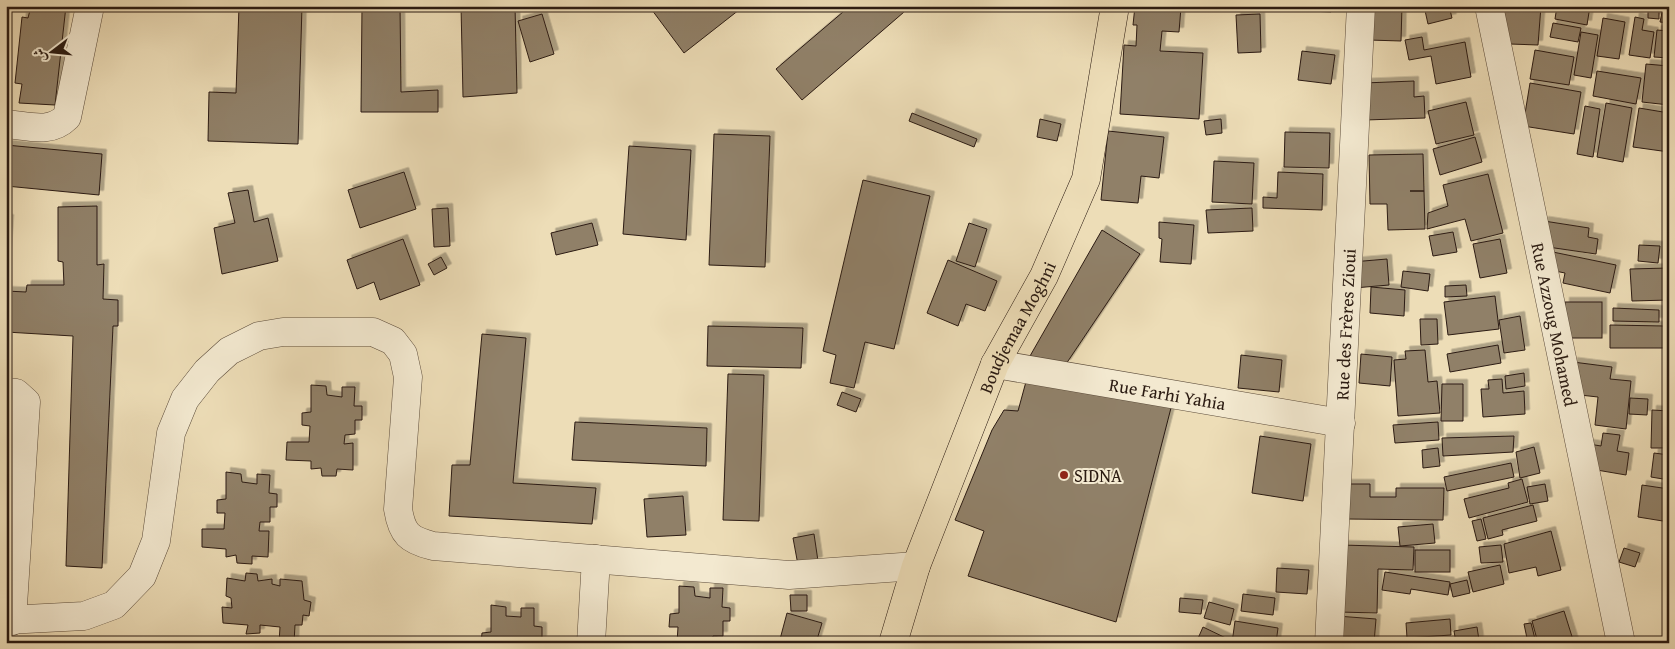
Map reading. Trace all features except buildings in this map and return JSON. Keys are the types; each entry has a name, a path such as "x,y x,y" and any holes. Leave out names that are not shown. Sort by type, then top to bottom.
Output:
{"main road":[{"name":"Boudjemaa Moghni","path":"893,643 916,566 995,364 1044,276 1086,179 1115,6"}],"street":[{"path":"6,124 48,128 59,125 67,117 90,6"},
{"name":"Rue des Frères Zioui","path":"1330,643 1361,6"},
{"name":"Rue Azzoug Mohamed","path":"1489,6 1620,643"},
{"path":"6,392 16,393 26,402 9,621 84,616 114,605 142,576 156,542 171,433 185,399 207,371 229,351 259,336 283,332 373,332 393,342 403,354 408,377 398,509 400,523 406,534 416,542 433,546 789,575 916,566"},
{"name":"Rue Farhi Yahia","path":"995,364 1341,423"},
{"path":"591,643 596,560"}],"place":[{"name":"SIDNA","path":"1064,475"}]}
